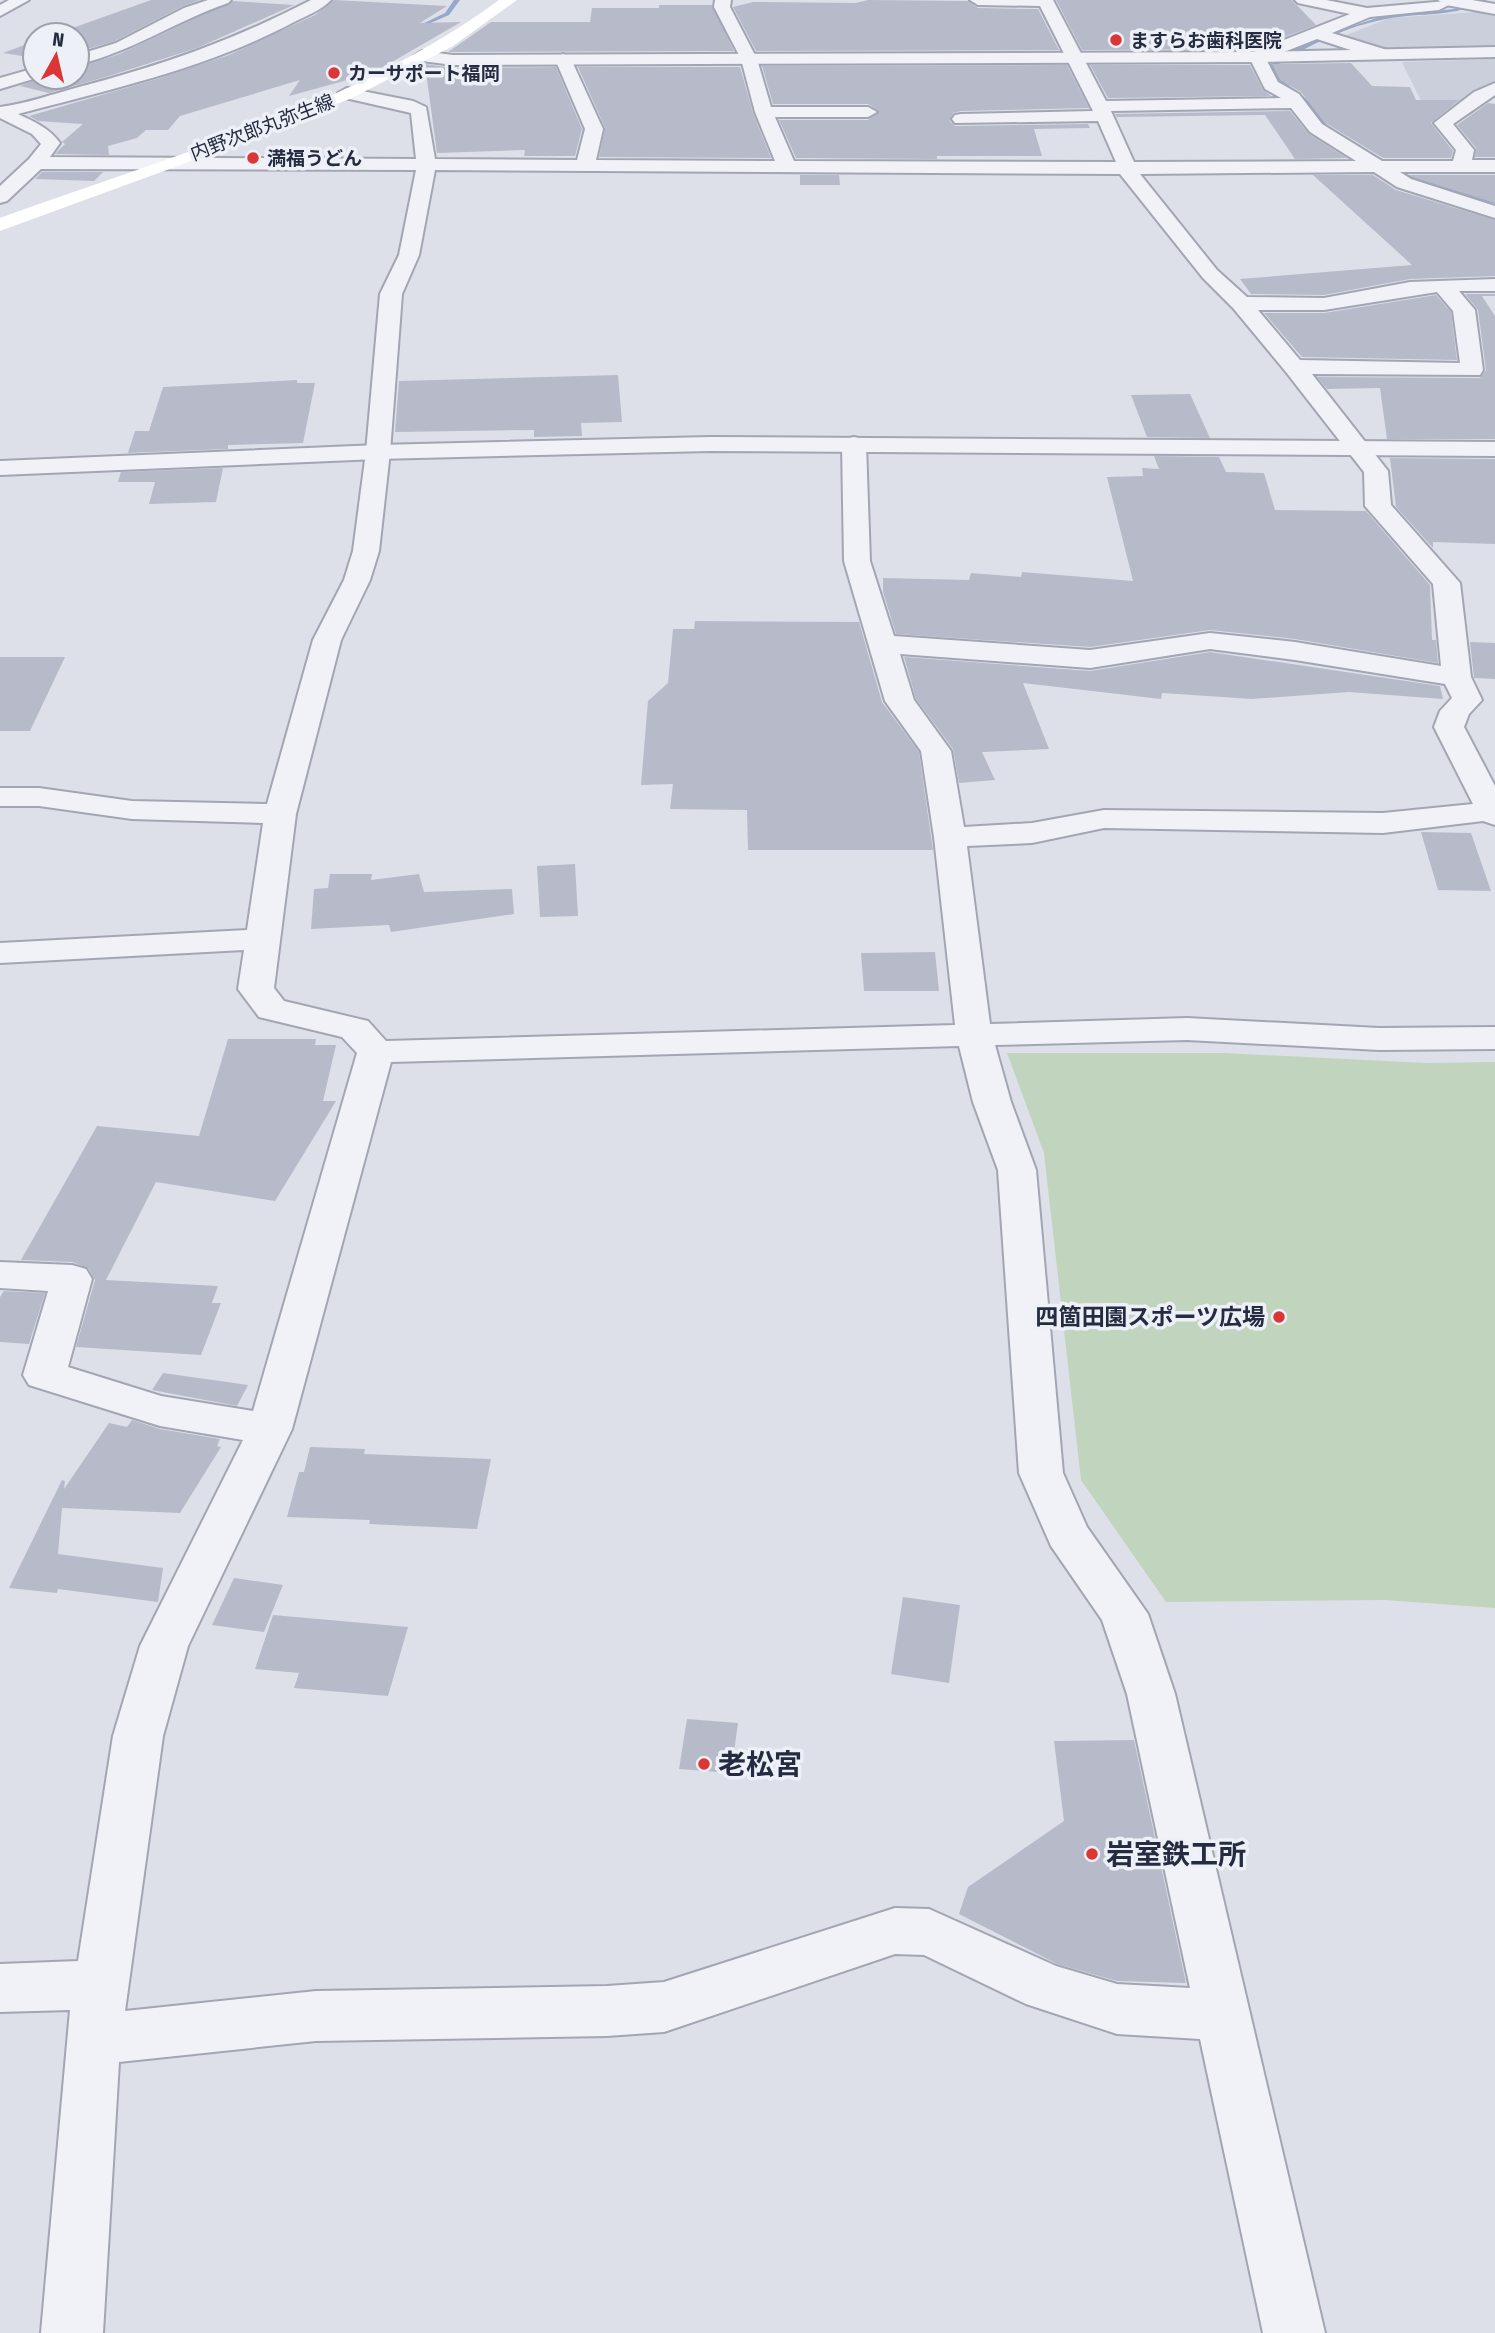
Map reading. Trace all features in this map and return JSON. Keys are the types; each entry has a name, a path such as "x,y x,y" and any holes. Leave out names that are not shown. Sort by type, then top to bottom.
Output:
{"main road":[{"name":"内野次郎丸弥生線","path":"2,223 165,165 347,93 422,56 486,18 509,0"}],"street":[{"path":"0,11 20,0"},
{"path":"91,56 122,46 190,11 222,0"},
{"path":"2,111 122,81 194,59 239,42 300,14 323,0"},
{"path":"723,0 722,7 749,59 764,112 786,167"},
{"path":"950,837 1032,833 1104,819 1383,823 1493,813 1449,727 1455,710 1467,700 1457,677 1446,583 1378,506 1376,471 1241,303 1210,274 1128,168 1045,0 978,0"},
{"path":"1303,0 1367,13 1439,5 1452,1 1491,8"},
{"path":"159,7 190,11"},
{"path":"1262,57 1324,35 1367,13"},
{"path":"1324,35 1381,54"},
{"path":"422,56 453,60 563,60 1262,57 1495,52"},
{"path":"1262,57 1271,85 1296,103 1316,128 1404,183 1495,212"},
{"path":"563,60 594,129 585,167"},
{"path":"12,64 21,64"},
{"path":"0,84 21,77"},
{"path":"1461,166 1465,150 1443,123 1495,88"},
{"path":"347,93 413,106 420,111 426,166 410,255 391,294 378,452 366,551 357,580 327,640 280,814 256,989 272,1009 355,1029 376,1052 1187,1029 1445,1041 1495,1038"},
{"path":"961,119 1296,103"},
{"path":"0,197 36,163 51,144 37,130 2,111"},
{"path":"764,112 868,112"},
{"path":"36,163 585,167 1495,166"},
{"path":"1294,367 1472,370 1464,310 1442,285"},
{"path":"1241,303 1324,304 1410,288 1495,285"},
{"path":"0,468 378,452 710,444 1495,449"},
{"path":"854,444 857,561 900,701 936,751 950,837 974,1036 992,1102 1017,1171 1041,1473 1066,1534 1124,1614 1151,1694 1294,2333"},
{"path":"883,644 1090,659 1210,641 1295,651 1457,677"},
{"path":"0,797 39,797 132,810 280,814"},
{"path":"0,953 264,939"},
{"path":"72,2333 93,2040 138,1736 164,1646 270,1429 376,1052"},
{"path":"0,1275 72,1279 44,1375 160,1411 270,1429"},
{"path":"93,2040 316,2016 607,2011 664,2007 895,1931 929,1932 1045,1987 1117,2009 1221,2015"},
{"path":"0,1988 102,1984"}],"shaded area":[{"path":"1477,12 1495,16 1495,46 1384,49 1341,37 1390,18"},
{"path":"1495,59 1495,83 1447,113 1427,113 1402,62"}],"green space":[{"name":"四箇田園スポーツ広場","path":"1007,1053 1223,1053 1426,1063 1495,1062 1495,1608 1385,1600 1166,1602 1081,1480 1044,1153"}],"building":[{"path":"151,0 200,0 115,41 91,48 91,21"},
{"path":"334,0 447,6 420,23 461,22 373,73 289,96 300,80 180,116 168,130 146,130 137,138 108,146 109,155 55,154 65,144 62,142 83,124 38,121 29,116 229,55 315,15"},
{"path":"868,0 968,1 978,8 1038,9 1059,50 756,51 733,7 753,2 856,3"},
{"path":"1056,0 1292,0 1316,25 1253,49 1082,50"},
{"path":"233,1 294,5 197,48 91,81 91,63 117,55"},
{"path":"659,5 712,5 734,51 448,52 491,22 590,22 592,8 659,8"},
{"path":"21,46 21,56 3,53"},
{"path":"1351,63 1372,86 1410,87 1416,100 1459,100 1431,123 1453,151 1451,158 1383,158 1324,122 1301,92 1280,80 1272,64"},
{"path":"425,64 453,68 556,67 582,129 575,156 524,156 525,150 437,153"},
{"path":"1067,65 1089,108 961,111 953,113 950,121 955,126 1088,124 1090,128 1034,129 1042,156 937,156 937,159 796,158 779,120 868,120 879,111 868,104 773,104 762,66"},
{"path":"1090,65 1250,65 1263,90 1271,96 1108,98"},
{"path":"578,67 740,67 753,113 771,158 599,157 605,128"},
{"path":"1488,103 1495,104 1495,157 1475,157 1476,148 1457,125"},
{"path":"1290,111 1309,134 1347,158 1295,159 1265,115 1117,117 1115,114"},
{"path":"42,172 103,172 94,181 35,179"},
{"path":"800,175 839,175 840,185 800,185"},
{"path":"1313,175 1373,175 1396,190 1495,220 1495,276 1410,279 1324,295 1251,294 1240,279 1412,265"},
{"path":"1409,175 1495,175 1495,203 1412,177"},
{"path":"1465,294 1495,294 1482,296 1495,316 1495,439 1387,439 1380,388 1327,389 1317,377 1480,378 1486,370 1478,310"},
{"path":"1436,295 1451,312 1457,360 1302,357 1264,313 1324,313"},
{"path":"618,375 622,422 581,423 582,436 534,437 534,430 395,432 399,381"},
{"path":"297,380 297,383 315,383 303,443 228,445 228,449 128,453 135,431 149,431 163,387"},
{"path":"1190,394 1210,438 1147,437 1131,395"},
{"path":"1154,456 1219,457 1226,472 1264,473 1275,510 1366,511 1430,585 1432,640 1436,640 1438,663 1295,639 1210,630 1090,647 896,634 883,592 883,578 969,580 971,573 1021,577 1022,572 1133,581 1107,477 1143,476 1142,468 1159,469"},
{"path":"1390,458 1495,459 1495,544 1433,542 1433,548 1396,507"},
{"path":"223,468 216,502 149,504 155,482 118,482 121,472"},
{"path":"695,621 859,622 882,702 919,752 933,850 748,850 747,810 670,809 673,784 641,785 648,701 668,683 673,629 694,629"},
{"path":"1470,642 1495,643 1495,679 1474,678"},
{"path":"1210,652 1440,686 1443,699 1349,692 1252,699 1162,693 1161,699 1023,683 1049,749 982,752 995,780 959,783 953,749 916,699 904,657 1090,671"},
{"path":"0,657 65,657 30,731 0,731"},
{"path":"1421,832 1471,833 1491,891 1438,890"},
{"path":"575,864 578,916 540,917 537,866"},
{"path":"330,874 372,874 371,880 419,874 424,892 512,889 514,914 391,932 389,925 311,929 314,889 328,888"},
{"path":"935,952 939,991 864,991 861,953"},
{"path":"228,1039 316,1039 315,1045 336,1045 323,1101 336,1101 275,1201 156,1182 106,1280 218,1286 212,1303 221,1303 201,1355 76,1347 95,1280 88,1268 72,1262 21,1260 97,1126 199,1136"},
{"path":"4,1291 45,1293 29,1344 0,1342 0,1297"},
{"path":"163,1373 248,1385 237,1406 152,1390"},
{"path":"132,1420 160,1429 220,1439 217,1446 221,1447 180,1513 62,1508 58,1554 163,1568 158,1602 58,1589 57,1593 9,1588 62,1480 65,1481 64,1489 109,1423 127,1427"},
{"path":"310,1447 365,1449 364,1454 491,1459 477,1529 369,1524 370,1520 287,1517 299,1472 304,1472"},
{"path":"234,1578 283,1585 264,1632 212,1625"},
{"path":"903,1597 960,1605 949,1683 891,1674"},
{"path":"273,1615 408,1627 388,1696 294,1688 299,1673 255,1669"},
{"path":"687,1719 738,1723 731,1773 679,1769"},
{"name":"岩室鉄工所","path":"1134,1740 1186,1983 1117,1981 1057,1964 959,1914 968,1887 1064,1821 1054,1741"}],"waterway":[{"path":"414,30 447,14 457,0"},
{"path":"1484,0 1455,11 1385,17 1324,37 1273,65 1279,81 1307,102 1325,126 1406,176 1495,202"}],"place":[{"name":"ますらお歯科医院","path":"1116,40"},
{"name":"カーサポート福岡","path":"334,73"},
{"name":"満福うどん","path":"253,158"},
{"name":"四箇田園スポーツ広場","path":"1279,1317"},
{"name":"老松宮","path":"704,1764"},
{"name":"岩室鉄工所","path":"1092,1854"}]}
